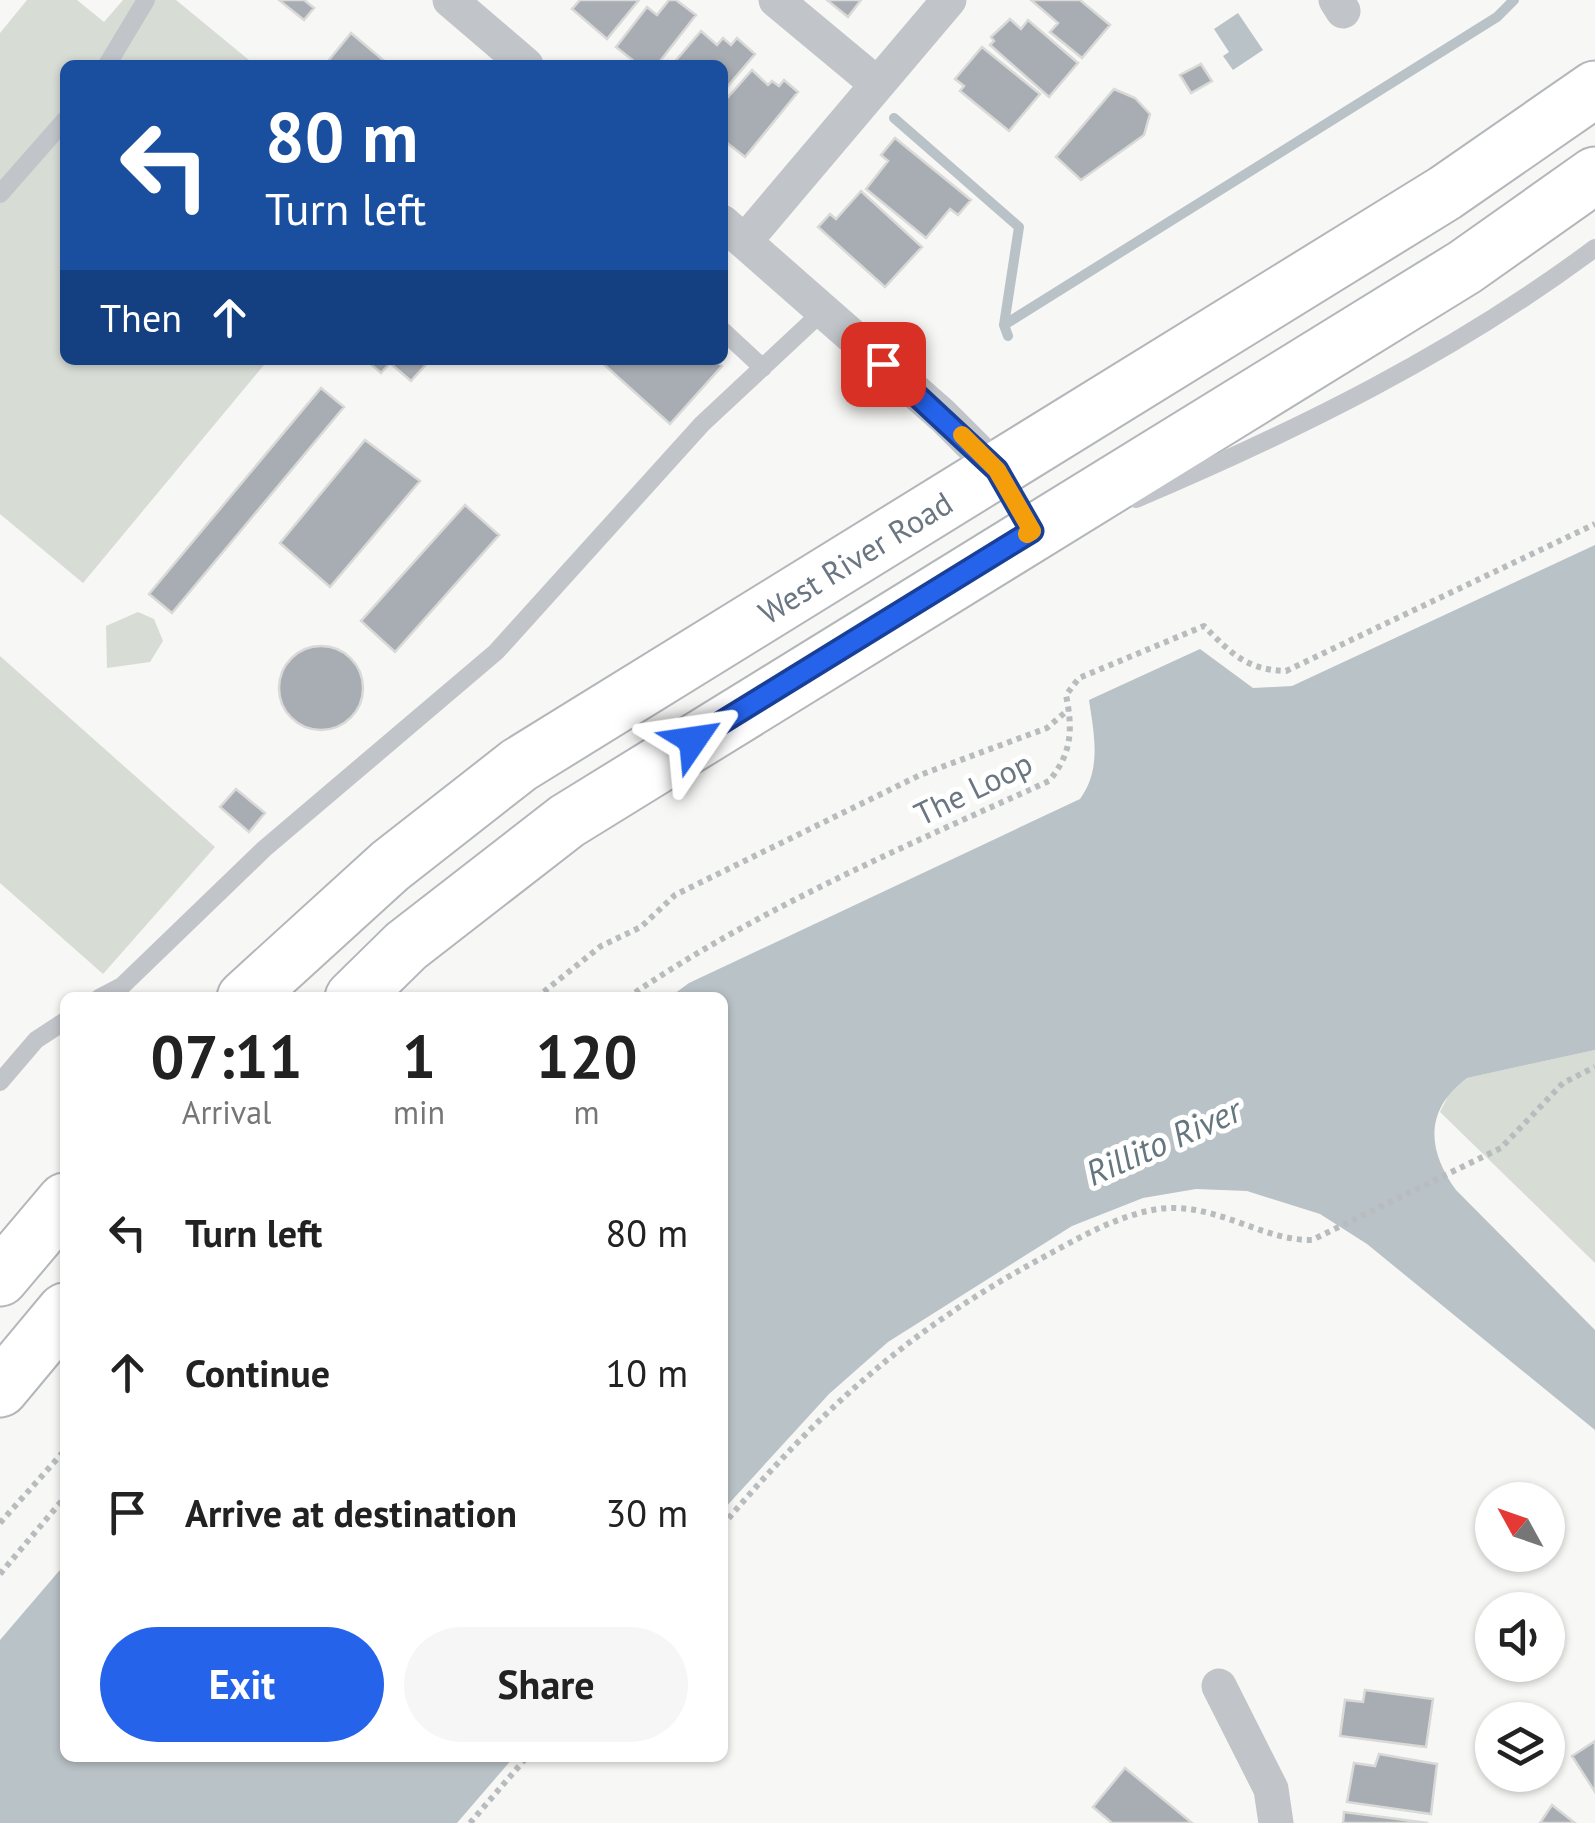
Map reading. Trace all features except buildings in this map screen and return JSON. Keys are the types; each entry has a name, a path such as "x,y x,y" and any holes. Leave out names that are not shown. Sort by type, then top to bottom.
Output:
{"main road":[{"name":"West River Road","path":"252,992 390,866 519,765 1445,192 1595,89"},
{"path":"359,992 406,946 567,821 1465,267 1595,175"},
{"path":"0,1278 60,1207"},
{"path":"0,1388 60,1317"}],"street":[{"path":"450,0 520,60"},
{"path":"776,0 877,84"},
{"path":"949,0 877,84 734,232 997,470"},
{"path":"1219,1686 1271,1790 1276,1823"}],"lane":[{"path":"110,60 146,0"},
{"path":"0,194 60,126"},
{"path":"997,470 1032,531 1060,530 1356,399 1520,304 1595,248"},
{"path":"111,992 122,986 264,849 496,652 702,424 823,311"},
{"path":"728,336 763,368"},
{"path":"0,1082 36,1040 60,1024"}],"path":[{"name":"The Loop","path":"636,992 672,967 780,908 1050,782 1065,762 1073,728 1066,695 1079,678 1204,626 1241,662 1259,670 1286,671 1595,524"},
{"path":"543,992 600,946 641,926 675,895 920,775 1048,728 1069,709"},
{"path":"728,1519 788,1448 887,1356 982,1290 1107,1223 1160,1209 1244,1220 1294,1240 1331,1232 1509,1141 1563,1083 1595,1067"},
{"path":"0,1523 60,1456"},
{"path":"0,1574 60,1503"},
{"path":"470,1823 523,1762"}],"shaded area":[{"path":"27,0 77,0 104,22 123,0 176,0 249,60 60,60 60,365 264,365 83,583 0,514 0,33"},
{"path":"138,612 154,619 163,641 150,662 107,668 106,626"},
{"path":"0,656 215,847 103,974 0,883"},
{"path":"1595,1050 1595,1263 1440,1112 1451,1090 1467,1078"}],"water":[{"path":"1238,13 1263,50 1233,70 1223,56 1229,52 1214,29"},
{"name":"Rillito River","path":"1595,545 1595,1050 1467,1078 1443,1103 1434,1131 1439,1160 1456,1190 1595,1330 1595,1430 1367,1244 1320,1214 1247,1191 1196,1189 1143,1198 1072,1226 888,1342 829,1394 728,1505 728,992 677,992 1080,799 1094,763 1089,700 1200,649 1253,688 1292,686"},
{"path":"60,1570 60,1762 510,1762 457,1823 0,1823 0,1640"}],"waterway":[{"path":"1008,336 1004,325 1497,17 1514,0"},
{"path":"894,118 1019,227 1004,325"}],"slow traffic":[{"path":"962,435 997,470 1032,531 1027,534"}],"route":[{"path":"693,740 1032,531 997,470 950,422 883,364"}]}
